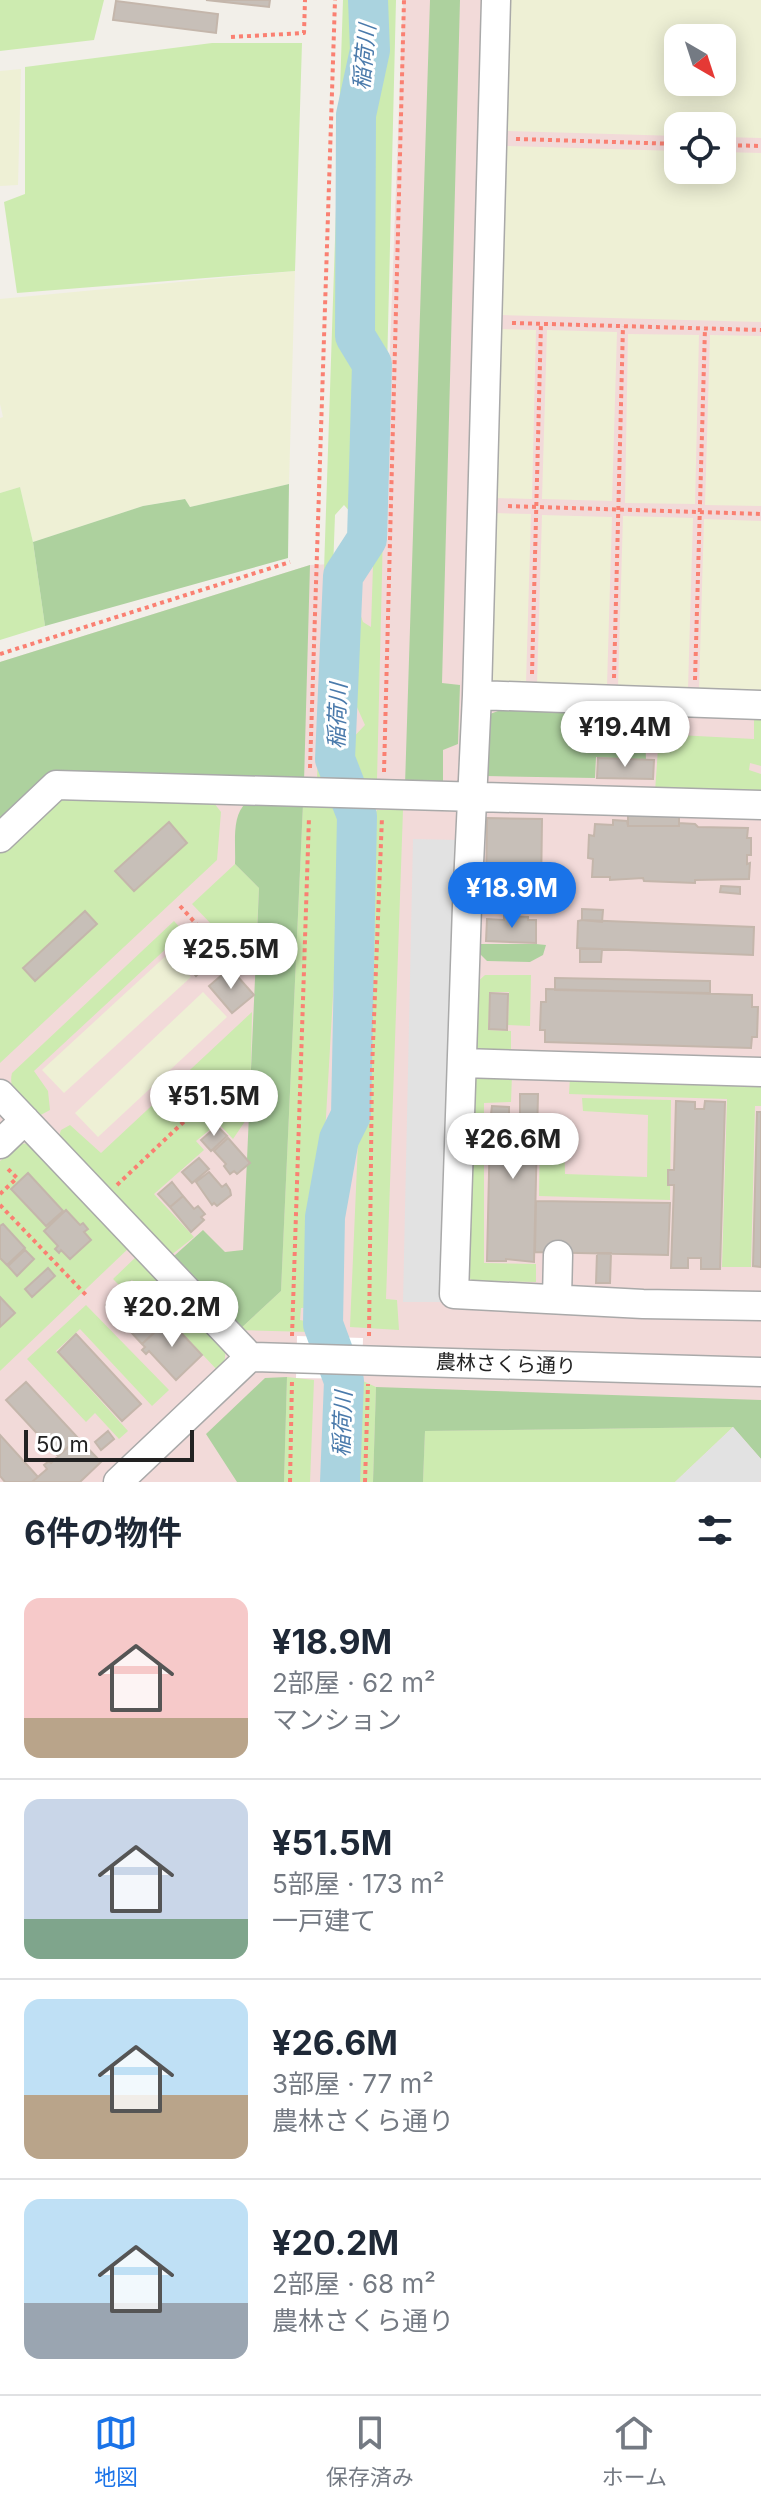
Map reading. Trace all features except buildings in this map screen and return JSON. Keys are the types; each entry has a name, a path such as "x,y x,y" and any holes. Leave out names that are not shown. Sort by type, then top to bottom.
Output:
{"street":[{"path":"496,0 477,695 454,1294 761,1306"},
{"path":"477,695 761,705"},
{"path":"0,838 56,785 761,805"},
{"path":"462,1063 761,1072"},
{"path":"0,1094 250,1357 118,1482"},
{"path":"0,1144 25,1120"},
{"path":"557,1299 558,1255"},
{"name":"農林さくら通り","path":"250,1357 761,1372"}],"path":[{"path":"231,37 304,33 305,0"},
{"path":"290,1482 335,0"},
{"path":"365,1482 379,795 404,0"},
{"path":"492,138 664,144"},
{"path":"736,145 761,146"},
{"path":"487,322 761,330"},
{"path":"531,697 541,323"},
{"path":"614,700 623,326"},
{"path":"695,703 705,328"},
{"path":"482,505 761,514"},
{"path":"0,654 290,562"},
{"path":"180,906 220,950"},
{"path":"101,1200 194,1112"},
{"path":"0,1161 17,1178 0,1194"},
{"path":"1,1209 86,1295"}],"shaded area":[{"path":"403,0 761,0 761,1482 0,1482 0,662 310,565 382,562"},
{"path":"413,839 459,840 448,1302 403,1302"},
{"path":"733,1427 761,1459 759,1482 675,1482"}],"green space":[{"path":"0,0 104,0 94,40 0,51"},
{"path":"343,0 358,0 359,52 346,111 343,344 363,362 359,538 353,539 352,514 344,505 335,515 326,762 333,781 317,780"},
{"path":"377,0 396,0 377,780 358,780 346,764 347,744 365,725 352,696 351,588 363,622 371,627 380,349 369,329 365,133 376,99"},
{"path":"430,0 460,0 442,683 460,685 458,744 443,750 443,786 405,785"},
{"path":"510,0 761,0 761,138 736,137 736,112 664,112 664,136 506,131"},
{"path":"212,43 302,43 295,271 17,293 4,202 25,194 25,67"},
{"path":"21,69 18,185 0,186 0,71"},
{"path":"506,146 664,151 664,184 736,184 736,152 761,153 761,322 501,315"},
{"path":"295,271 289,484 190,507 184,499 143,506 33,542 20,487 0,493 0,418 3,417 0,404 0,299"},
{"path":"500,329 536,330 532,499 495,498"},
{"path":"547,330 617,332 612,501 542,499"},
{"path":"628,334 699,335 695,504 625,503"},
{"path":"710,335 761,336 761,506 705,505"},
{"path":"289,484 288,558 45,626 33,542 143,506 185,499 190,507"},
{"path":"20,487 33,542 45,626 0,640 0,493"},
{"path":"494,513 531,514 526,683 489,682"},
{"path":"542,515 612,517 607,686 537,684"},
{"path":"623,516 693,518 688,689 618,687"},
{"path":"704,519 761,521 761,692 699,690"},
{"path":"310,565 304,782 51,774 0,822 0,662"},
{"path":"506,708 631,715 629,734 645,734 646,760 596,757 595,778 486,776 490,714"},
{"path":"754,717 761,717 761,766 750,763 749,770 761,774 761,796 655,792 659,734 754,739"},
{"path":"60,794 214,803 221,812 217,860 0,1063 0,851"},
{"path":"246,803 303,804 281,1291 239,1330 174,1256 203,1230 225,1252 243,1250 259,888 235,864 236,823"},
{"path":"303,804 344,806 315,1307 301,1308 300,1320 311,1322 310,1332 239,1330 281,1291"},
{"path":"377,810 403,810 386,1299 397,1300 399,1330 350,1327 372,820"},
{"path":"235,864 259,888 255,970 192,904"},
{"path":"174,921 184,932 34,1071 48,1091 50,1110 37,1117 15,1092 12,1073"},
{"path":"477,944 546,945 543,955 530,962 487,961 479,953"},
{"path":"169,953 191,977 64,1093 42,1070"},
{"path":"485,975 531,975 530,1026 508,1025 509,992 490,992 488,1030 511,1031 511,1051 481,1051 472,1045 474,985"},
{"path":"203,992 227,1017 98,1137 75,1113"},
{"path":"252,1012 250,1114 233,1139 218,1123 196,1141 204,1150 154,1194 194,1237 170,1256 59,1136 61,1130 70,1125 101,1153"},
{"path":"480,1073 512,1074 511,1102 484,1103 484,1263 536,1264 536,1282 473,1281 469,1278 475,1079"},
{"path":"570,1077 761,1085 761,1106 755,1106 751,1267 722,1267 727,1099 569,1094"},
{"path":"582,1098 671,1100 670,1200 539,1196 540,1128 564,1128 565,1174 647,1177 648,1115 583,1111"},
{"path":"29,1143 131,1246 0,1371 0,1161 21,1144"},
{"path":"138,1255 226,1345 224,1368 219,1372 132,1280 122,1288 113,1279"},
{"path":"86,1305 169,1390 152,1406 80,1329 56,1351 128,1431 119,1439 95,1413 86,1422 27,1359"},
{"path":"287,1377 314,1380 310,1482 284,1482"},
{"path":"287,1377 284,1482 237,1482 206,1434 265,1378"},
{"path":"348,1381 363,1381 376,1387 373,1482 346,1482"},
{"path":"376,1387 761,1400 761,1459 733,1427 425,1431 423,1482 373,1482"},
{"path":"733,1427 675,1482 423,1482 425,1431"}],"water":[{"path":"340,1381 348,1381 344,1482 337,1482"}],"pier":[{"path":"297,1336 363,1338 362,1379 296,1378"}],"waterway":[{"name":"稲荷川","path":"340,1482 344,1381 323,1324 325,1217 339,1139 351,1115 357,816 335,759 343,576 367,539 372,364 355,336 356,115 370,50 368,0"}]}
